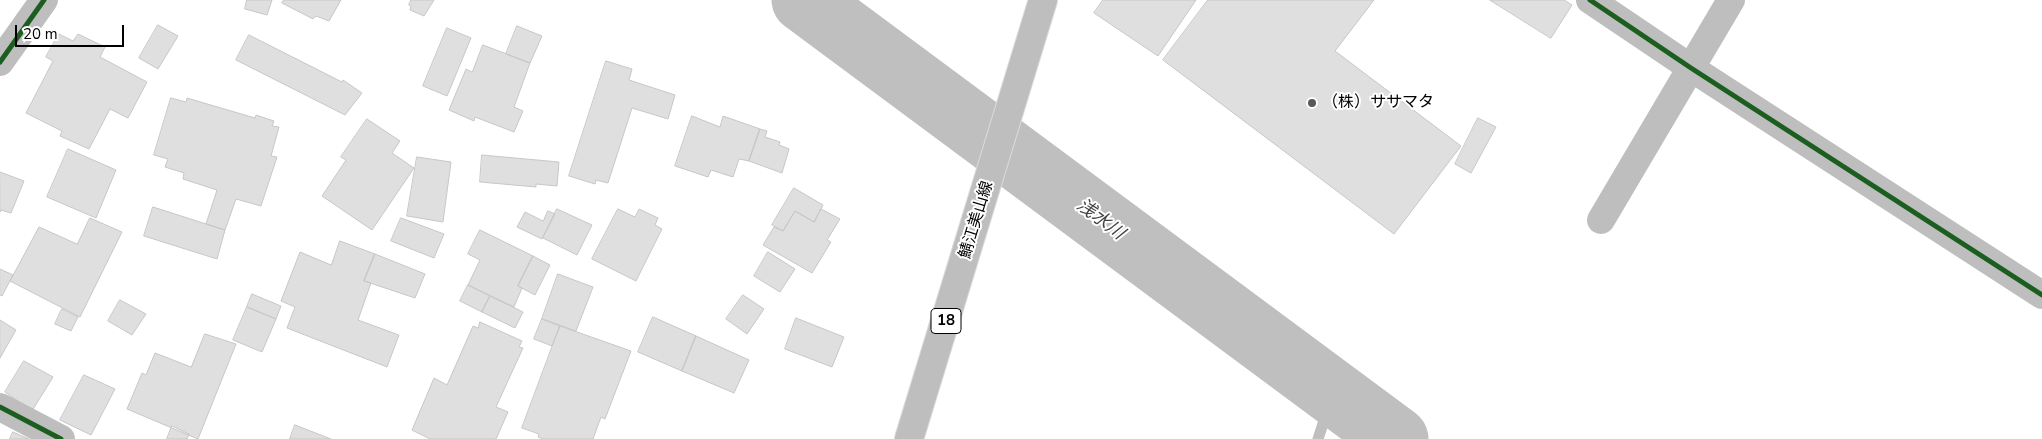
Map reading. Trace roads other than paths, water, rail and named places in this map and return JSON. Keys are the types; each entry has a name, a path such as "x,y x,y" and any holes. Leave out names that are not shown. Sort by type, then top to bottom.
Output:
{"street":[{"path":"0,62 44,0"},
{"path":"1590,0 1691,68 2042,295"},
{"path":"1601,220 1731,0"},
{"name":"鯖江美山線","path":"909,439 1042,3"},
{"path":"0,406 61,439"}],"waterway":[{"name":"浅水川","path":"804,0 1396,439"},
{"path":"1318,439 1333,393"}],"place":[{"name":"（株）ササマタ","path":"1312,103"}]}
